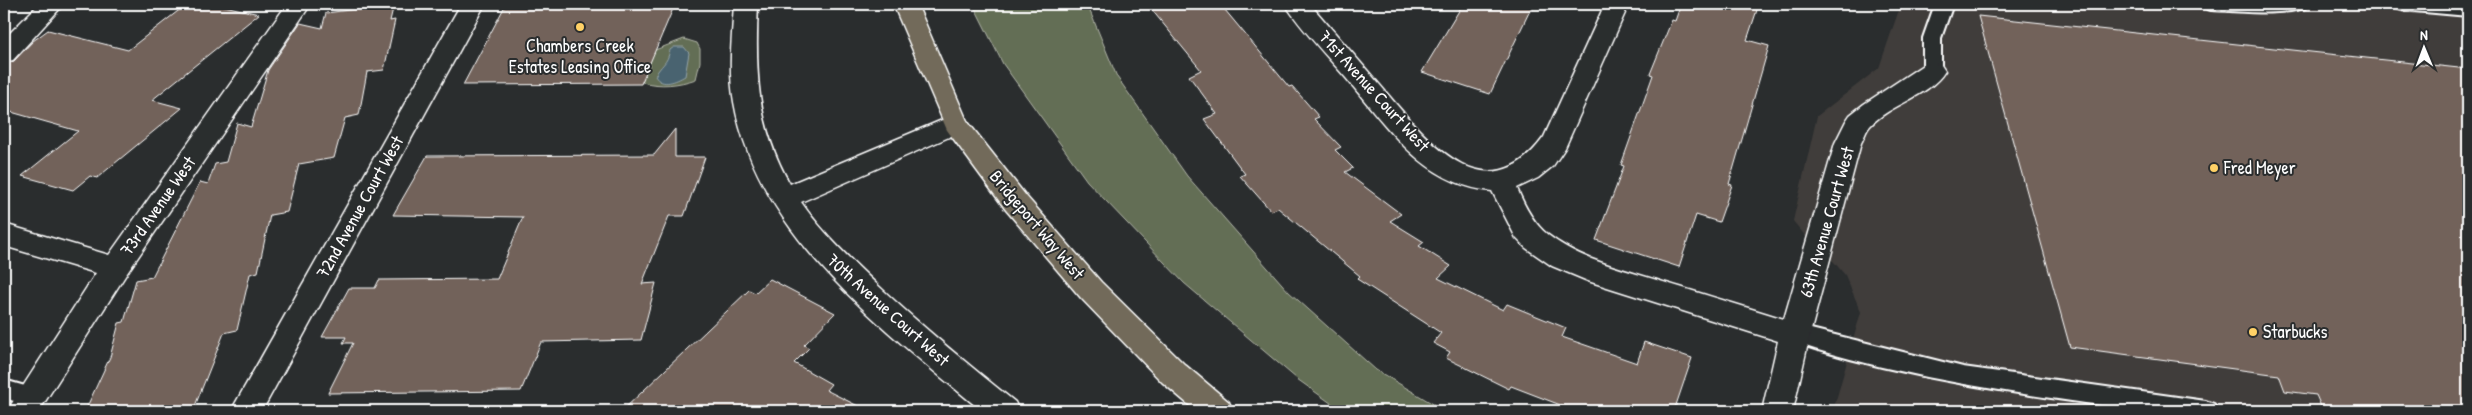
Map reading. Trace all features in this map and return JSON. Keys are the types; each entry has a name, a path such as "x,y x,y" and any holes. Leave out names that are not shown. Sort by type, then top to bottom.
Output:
{"main road":[{"name":"Bridgeport Way West","path":"905,4 956,124 1016,203 1091,290 1173,373 1218,411"}],"street":[{"path":"4,54 52,4"},
{"name":"73rd Avenue West","path":"27,404 115,268 299,4"},
{"name":"72nd Avenue Court West","path":"246,411 473,4"},
{"name":"70th Avenue Court West","path":"746,4 744,71 749,113 763,159 783,198 829,258 916,339 1004,411"},
{"name":"71st Avenue Court West","path":"1297,4 1427,153 1457,172 1474,178 1501,181 1526,175 1546,158 1556,141 1617,4"},
{"name":"63th Avenue Court West","path":"1778,411 1795,334 1848,143 1859,121 1932,71"},
{"path":"783,198 956,124"},
{"path":"1501,181 1508,201 1530,236 1550,253 1598,273 1795,334"},
{"path":"4,235 115,268"}],"lane":[{"path":"1932,71 1932,38 1944,4"},
{"path":"2211,4 2272,7 2299,4"},
{"path":"2402,4 2468,10"},
{"path":"1795,334 1872,355 1963,376 2206,411"},
{"path":"4,389 27,404"}],"shaded area":[{"path":"1901,4 2468,4 2468,411 1833,411 1861,312 1845,275 1834,262 1812,244 1793,221 1817,116 1879,68"}],"green space":[{"path":"973,4 1087,4 1117,77 1187,176 1289,292 1376,370 1445,411 1342,411 1297,379 1184,283 1087,181 1003,64"},
{"path":"684,39 697,43 700,49 700,62 696,79 669,85 642,82 655,50"}],"water":[{"path":"674,47 684,47 689,53 685,76 678,80 661,82 655,76 666,62 670,50"}],"building":[{"path":"187,4 216,4 259,14 152,100 182,108 97,178 90,176 73,190 22,176 78,131 4,110 4,64 14,61 33,41 48,30 128,50"},
{"path":"394,4 390,21 395,20 384,70 367,72 359,115 345,118 334,158 299,164 287,212 270,215 258,272 250,274 237,330 224,333 193,411 85,411 110,357 119,323 124,322 136,280 152,277 200,182 208,184 215,164 226,162 237,123 251,127 268,70 300,23 322,28 326,13"},
{"name":"Chambers Creek Estates Leasing Office","path":"506,4 675,4 641,84 463,85"},
{"path":"1147,4 1220,4 1289,87 1292,86 1319,117 1314,119 1341,147 1335,150 1353,168 1345,172 1401,214 1390,221 1424,242 1419,246 1451,266 1438,278 1503,310 1507,304 1566,328 1562,337 1637,363 1644,342 1692,358 1674,411 1576,411 1511,386 1509,389 1446,358 1450,352 1433,343 1441,333 1357,279 1360,276 1278,208 1271,211 1240,176 1245,174 1204,119 1217,114 1189,76 1201,70"},
{"path":"1463,4 1533,4 1490,94 1422,72"},
{"path":"1681,4 1759,4 1747,40 1769,46 1729,184 1732,185 1719,222 1696,215 1679,267 1596,240 1624,166 1621,165 1653,75 1650,74 1672,20 1675,21"},
{"name":"Fred Meyer","path":"1978,16 2468,69 2468,411 2323,411 2316,395 2285,391 2279,375 2070,347"},
{"path":"675,129 675,157 705,157 684,216 669,216 642,284 656,283 641,340 541,342 521,391 328,393 353,343 343,343 346,337 322,337 349,288 375,288 379,280 497,279 523,217 393,215 427,156 654,155"},
{"path":"770,279 835,313 804,345 809,348 794,363 831,384 826,390 868,411 622,411 749,290 755,293"}],"place":[{"name":"Chambers Creek Estates Leasing Office","path":"580,27"},
{"name":"Fred Meyer","path":"2214,168"},
{"name":"Starbucks","path":"2253,332"}]}
